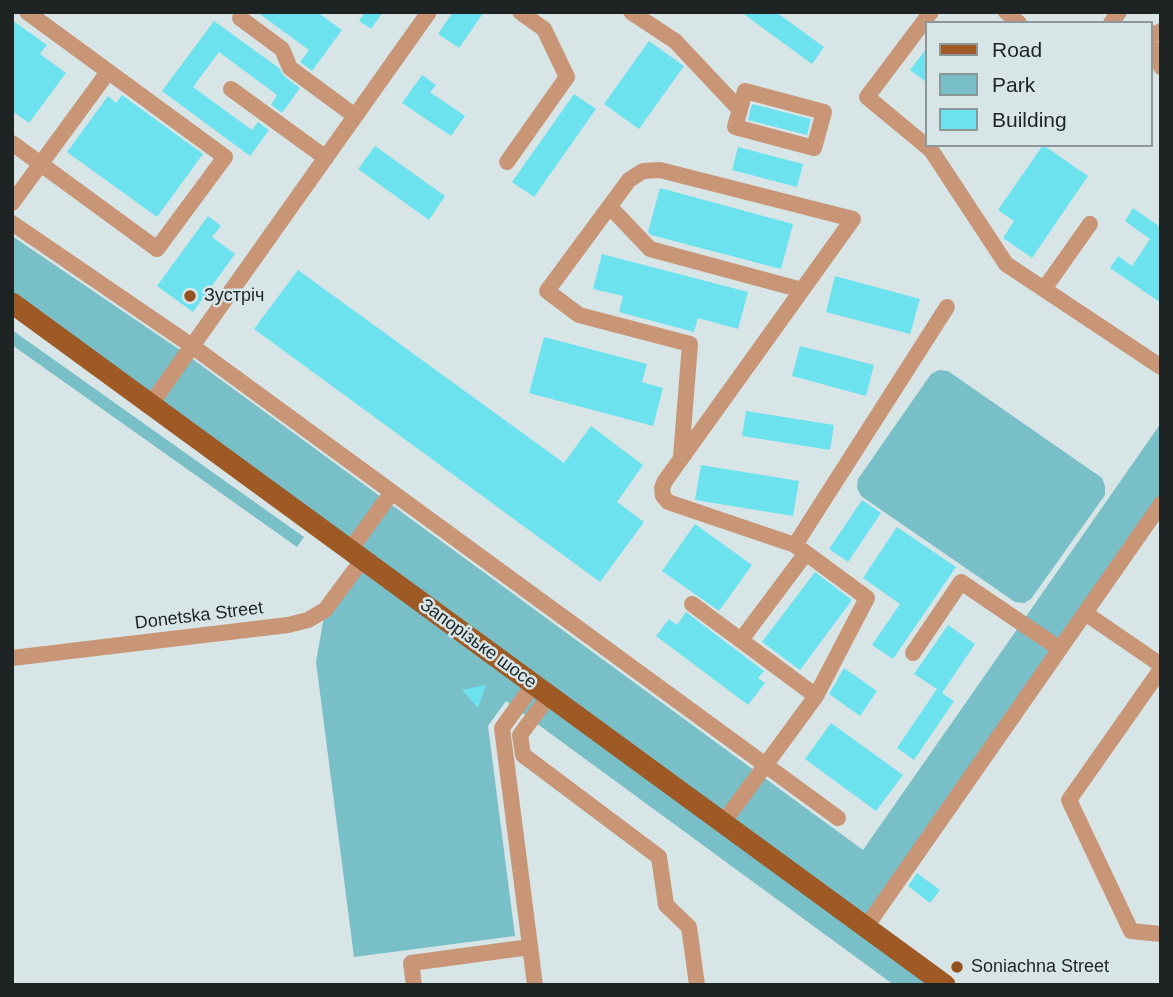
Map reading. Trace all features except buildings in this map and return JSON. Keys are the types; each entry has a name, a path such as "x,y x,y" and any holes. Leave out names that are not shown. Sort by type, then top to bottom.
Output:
{"main road":[{"name":"Запорізьке шосе","path":"12,303 945,985"}],"street":[{"path":"12,143 157,249 225,157 27,12"},
{"path":"151,404 429,12"},
{"path":"507,162 567,78 544,29 520,12"},
{"path":"631,12 675,40 740,110"},
{"path":"925,145 867,97 931,12"},
{"path":"240,18 282,49 290,68 355,116"},
{"path":"1152,47 1161,66"},
{"path":"12,202 108,72"},
{"path":"231,89 326,158"},
{"path":"745,91 824,112 814,148 735,127 740,110 745,91"},
{"path":"927,147 1006,264 1161,367"},
{"path":"681,457 690,344 579,315 547,290 629,180 643,171 660,170 853,219 681,457 662,488 663,496 668,502 801,549 867,598 817,696 723,823"},
{"path":"610,207 650,249 802,290"},
{"path":"12,223 192,346 838,818"},
{"path":"1044,289 1090,224"},
{"path":"741,640 801,549 947,307"},
{"name":"Donetska Street","path":"12,658 288,625 308,620 325,610 392,492"},
{"path":"866,927 1161,504"},
{"path":"913,653 961,582 1060,649"},
{"path":"692,604 817,696"},
{"path":"1085,613 1161,667 1069,800 1131,931 1161,934"},
{"path":"541,690 520,735 523,755 659,857 666,905 689,927 697,985"},
{"path":"535,985 502,728 541,690"},
{"path":"505,758 523,755"},
{"path":"414,985 411,963 530,947"}],"green space":[{"path":"12,236 183,352 863,850 1161,423 1161,494 865,917 12,294"},
{"path":"12,330 304,537 297,547 12,345"},
{"path":"939,370 948,371 1102,478 1105,486 1105,495 1031,599 1024,603 1015,602 861,496 857,488 858,479 931,374"},
{"path":"357,567 930,985 894,985 506,701 488,726 515,936 354,957 316,662 325,610"}],"place":[{"name":"Зустріч","path":"190,296"},
{"name":"Soniachna Street","path":"957,967"}]}
